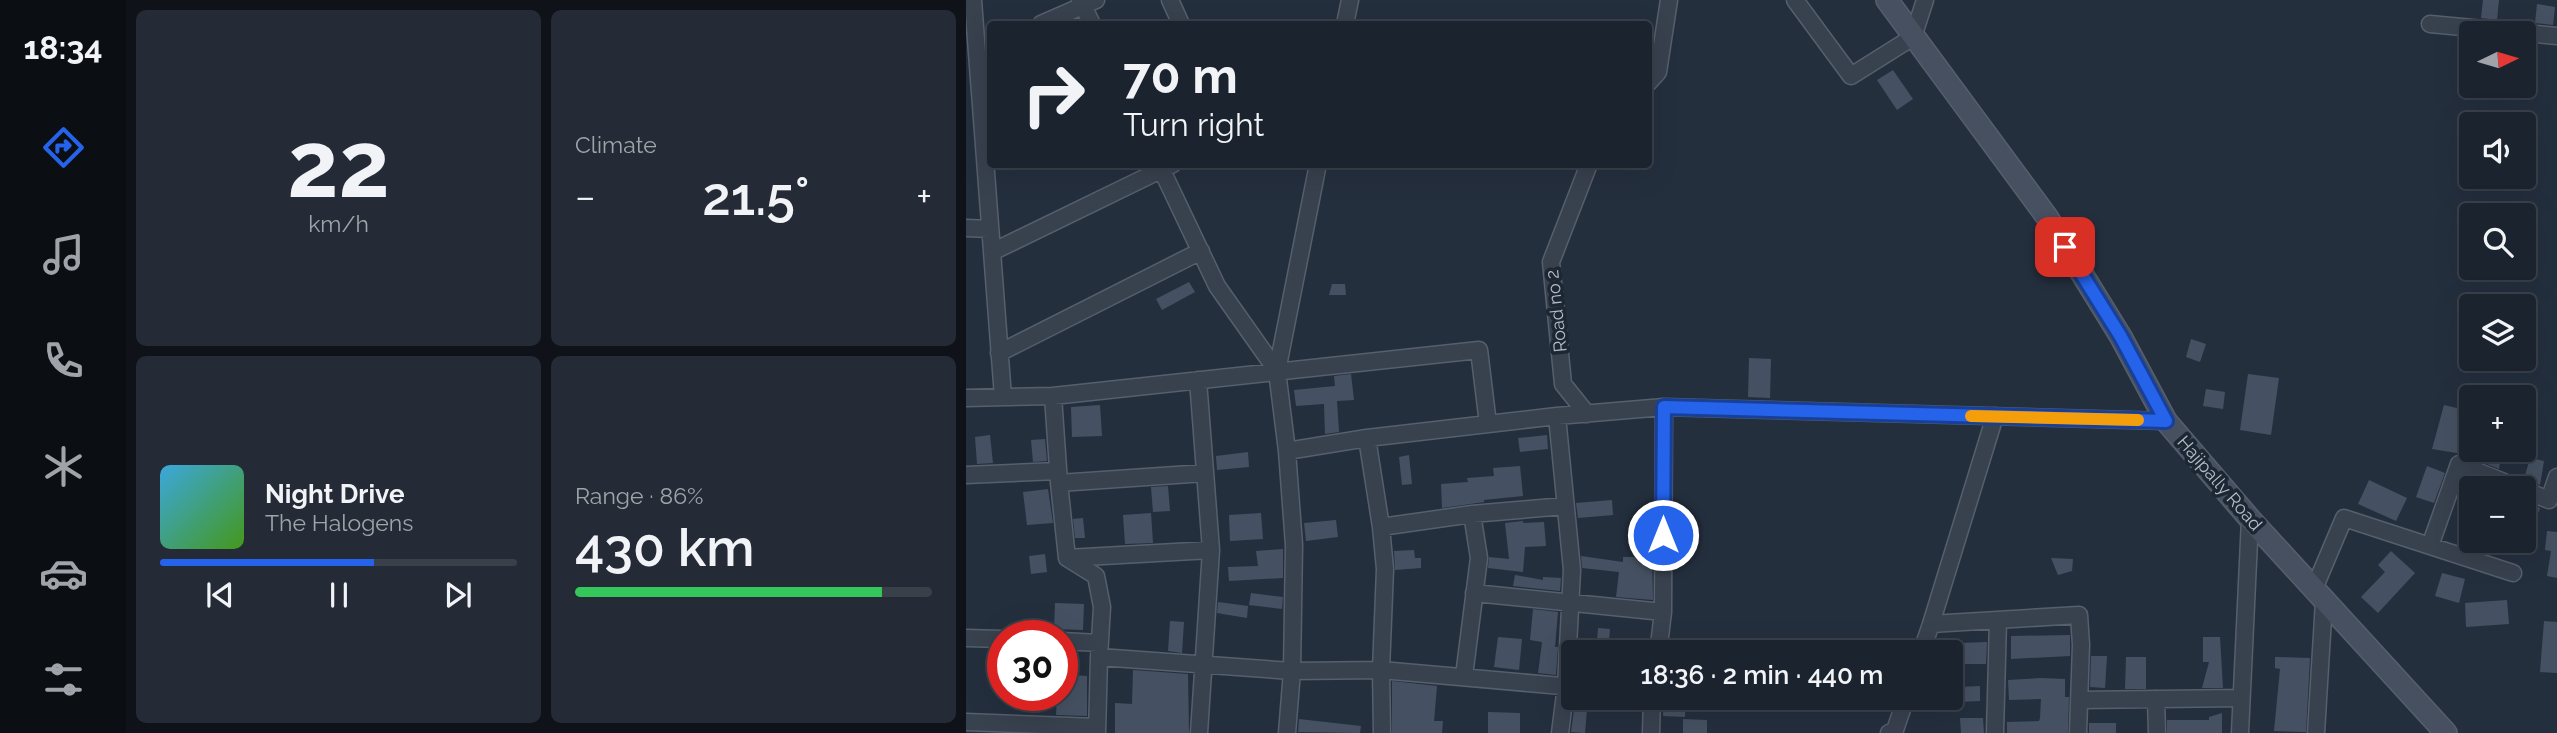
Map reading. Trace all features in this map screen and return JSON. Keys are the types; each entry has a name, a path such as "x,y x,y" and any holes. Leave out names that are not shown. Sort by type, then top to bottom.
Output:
{"street":[{"path":"973,0 987,139"},
{"path":"1170,0 1180,21"},
{"path":"1346,21 1350,0"},
{"path":"1652,79 1658,72 1669,0"},
{"path":"1795,0 1851,76 1913,37 1925,0"},
{"name":"Hajipally Road","path":"1887,0 2047,218 2121,337 2166,421 2250,519 2446,733"},
{"path":"1047,21 1086,2 1091,21"},
{"path":"2430,24 2557,37"},
{"path":"988,168 1003,397"},
{"path":"992,251 1163,168"},
{"path":"1165,168 1217,286 1277,371"},
{"path":"1287,733 1292,671 1294,545 1287,451 1277,371 1317,168"},
{"name":"Road no 2","path":"1587,168 1551,262 1563,384 1587,414"},
{"path":"966,228 990,229"},
{"path":"999,353 1201,251"},
{"path":"966,398 1054,396 1479,350 1488,424"},
{"path":"1198,380 1211,550 1199,733"},
{"path":"1054,396 1058,477 1067,558"},
{"path":"1287,451 1367,438 1557,416 1664,407 2166,421"},
{"path":"1660,640 1663,612 1664,407"},
{"path":"1557,416 1572,570 1570,640"},
{"path":"1925,640 1995,416"},
{"path":"1367,438 1385,569 1381,670 1382,733"},
{"path":"2430,546 2459,464 2489,476"},
{"path":"966,475 1058,477 1205,473"},
{"path":"2536,495 2549,500 2557,477"},
{"path":"1381,527 1472,514 1565,506"},
{"path":"1464,676 1479,558 1472,514"},
{"path":"2316,733 2319,595 2344,518 2512,573"},
{"path":"2239,733 2250,519"},
{"path":"1067,558 1211,550"},
{"path":"966,722 1097,730 1102,607 1096,576 1067,558"},
{"path":"1474,593 1663,612"},
{"path":"1931,624 2079,615 2078,733"},
{"path":"1995,733 1998,620"},
{"path":"966,638 987,639"},
{"path":"1078,645 1203,664 1292,671 1381,670 1561,685"},
{"path":"2079,700 2241,698"},
{"path":"2157,699 2157,733"},
{"path":"1560,733 1564,710"},
{"path":"1651,733 1652,710"},
{"path":"1889,733 1895,730 1902,710"}],"building":[{"path":"2483,0 2499,0 2497,20 2481,18"},
{"path":"2537,4 2555,7 2553,25 2535,21"},
{"path":"1893,70 1913,99 1897,110 1877,80"},
{"path":"1189,282 1195,292 1162,310 1156,299"},
{"path":"1332,284 1345,284 1346,295 1329,295"},
{"path":"2191,339 2206,344 2200,362 2186,357"},
{"path":"1749,358 1771,359 1770,398 1748,397"},
{"path":"1351,374 1354,400 1337,401 1339,432 1325,434 1324,404 1296,406 1294,390 1335,386 1334,376"},
{"path":"2248,374 2279,378 2271,435 2240,430"},
{"path":"2206,389 2225,392 2223,409 2203,406"},
{"path":"1100,405 1102,436 1072,437 1071,407"},
{"path":"2444,405 2459,409 2459,453 2432,449"},
{"path":"990,435 993,463 977,464 975,437"},
{"path":"1547,435 1548,449 1520,452 1518,438"},
{"path":"1045,439 1047,461 1033,462 1031,440"},
{"path":"1248,452 1249,467 1217,470 1216,456"},
{"path":"1409,455 1412,484 1402,485 1399,457"},
{"path":"2536,459 2544,461 2540,485 2536,484 2536,476 2525,476 2529,462 2536,462"},
{"path":"2482,462 2500,462 2499,469"},
{"path":"1520,466 1523,496 1442,508 1441,484 1494,476 1493,468"},
{"path":"2427,466 2445,473 2434,503 2416,497"},
{"path":"2369,480 2407,498 2396,521 2358,504"},
{"path":"1168,486 1170,511 1153,512 1151,487"},
{"path":"1048,489 1053,523 1027,525 1023,492"},
{"path":"1612,500 1613,515 1578,518 1576,503"},
{"path":"1151,513 1153,543 1125,544 1123,515"},
{"path":"1261,513 1263,539 1230,541 1229,515"},
{"path":"1083,518 1085,538 1075,538 1073,519"},
{"path":"1336,520 1338,537 1306,541 1304,523"},
{"path":"1544,522 1546,546 1525,547 1523,572 1488,568 1489,557 1509,559 1505,523"},
{"path":"2547,531 2557,532 2557,578 2547,576 2551,551 2545,550"},
{"path":"1283,549 1283,578 1229,581 1228,567 1258,566 1256,551"},
{"path":"1414,550 1415,558 1421,558 1421,568 1395,570 1394,551"},
{"path":"2391,551 2415,573 2378,613 2361,597 2385,572 2378,565"},
{"path":"1045,554 1047,572 1031,574 1029,556"},
{"path":"1581,556 1623,562 1623,557 1652,557 1653,600 1616,597 1619,572 1582,568"},
{"path":"2051,558 2073,559 2072,571 2058,575"},
{"path":"2442,573 2465,579 2459,603 2435,596"},
{"path":"1515,575 1543,580 1543,577 1561,578 1560,591 1513,586"},
{"path":"1251,593 1283,597 1282,609 1249,605"},
{"path":"2507,600 2509,624 2466,627 2465,603"},
{"path":"1218,602 1248,606 1247,618 1217,613"},
{"path":"1055,603 1084,604 1083,630 1078,630 1078,620 1054,620"},
{"path":"1533,609 1558,612 1556,675 1538,673 1542,642 1530,640"},
{"path":"1170,621 1184,622 1182,653 1168,651"},
{"path":"2544,621 2557,622 2557,673 2540,672"},
{"path":"1598,628 1610,629 1609,640 1597,640"},
{"path":"2070,635 2070,656 2011,659 2011,636"},
{"path":"1498,637 1522,639 1519,670 1494,667"},
{"path":"2203,637 2220,637 2223,688 2202,688 2209,662 2203,662"},
{"path":"1987,642 1986,664 1963,664 1963,643"},
{"path":"2091,656 2107,656 2105,688 2090,687"},
{"path":"2126,657 2146,657 2146,689 2125,689"},
{"path":"2275,657 2310,658 2306,732 2274,731 2280,669 2275,668"},
{"path":"1133,670 1188,674 1189,733 1115,733 1115,703 1132,704"},
{"path":"1078,675 1087,676 1087,716 1056,715 1056,711 1078,711"},
{"path":"2065,679 2065,697 2069,697 2068,733 2007,733 2007,722 2039,721 2041,699 2009,700 2008,680"},
{"path":"1392,681 1437,686 1434,721 1443,721 1442,733 1392,733"},
{"path":"1980,686 1980,701 1963,702 1963,687"},
{"path":"1574,710 1587,710 1585,733 1571,732"},
{"path":"1663,710 1685,710 1685,717 1663,716"},
{"path":"1488,712 1520,713 1520,733 1488,733"},
{"path":"2222,713 2222,733 2167,733 2167,720 2209,720 2209,717"},
{"path":"1960,718 1983,718 1984,733 1961,733"},
{"path":"1299,719 1361,726 1360,733 1298,732"},
{"path":"1683,719 1707,720 1707,733 1683,733"},
{"path":"2089,723 2116,723 2116,733 2089,733"}],"slow traffic":[{"path":"1971,416 2138,420"}],"route":[{"path":"1663,535 1664,407 2166,421 2121,337 2065,247"}]}
